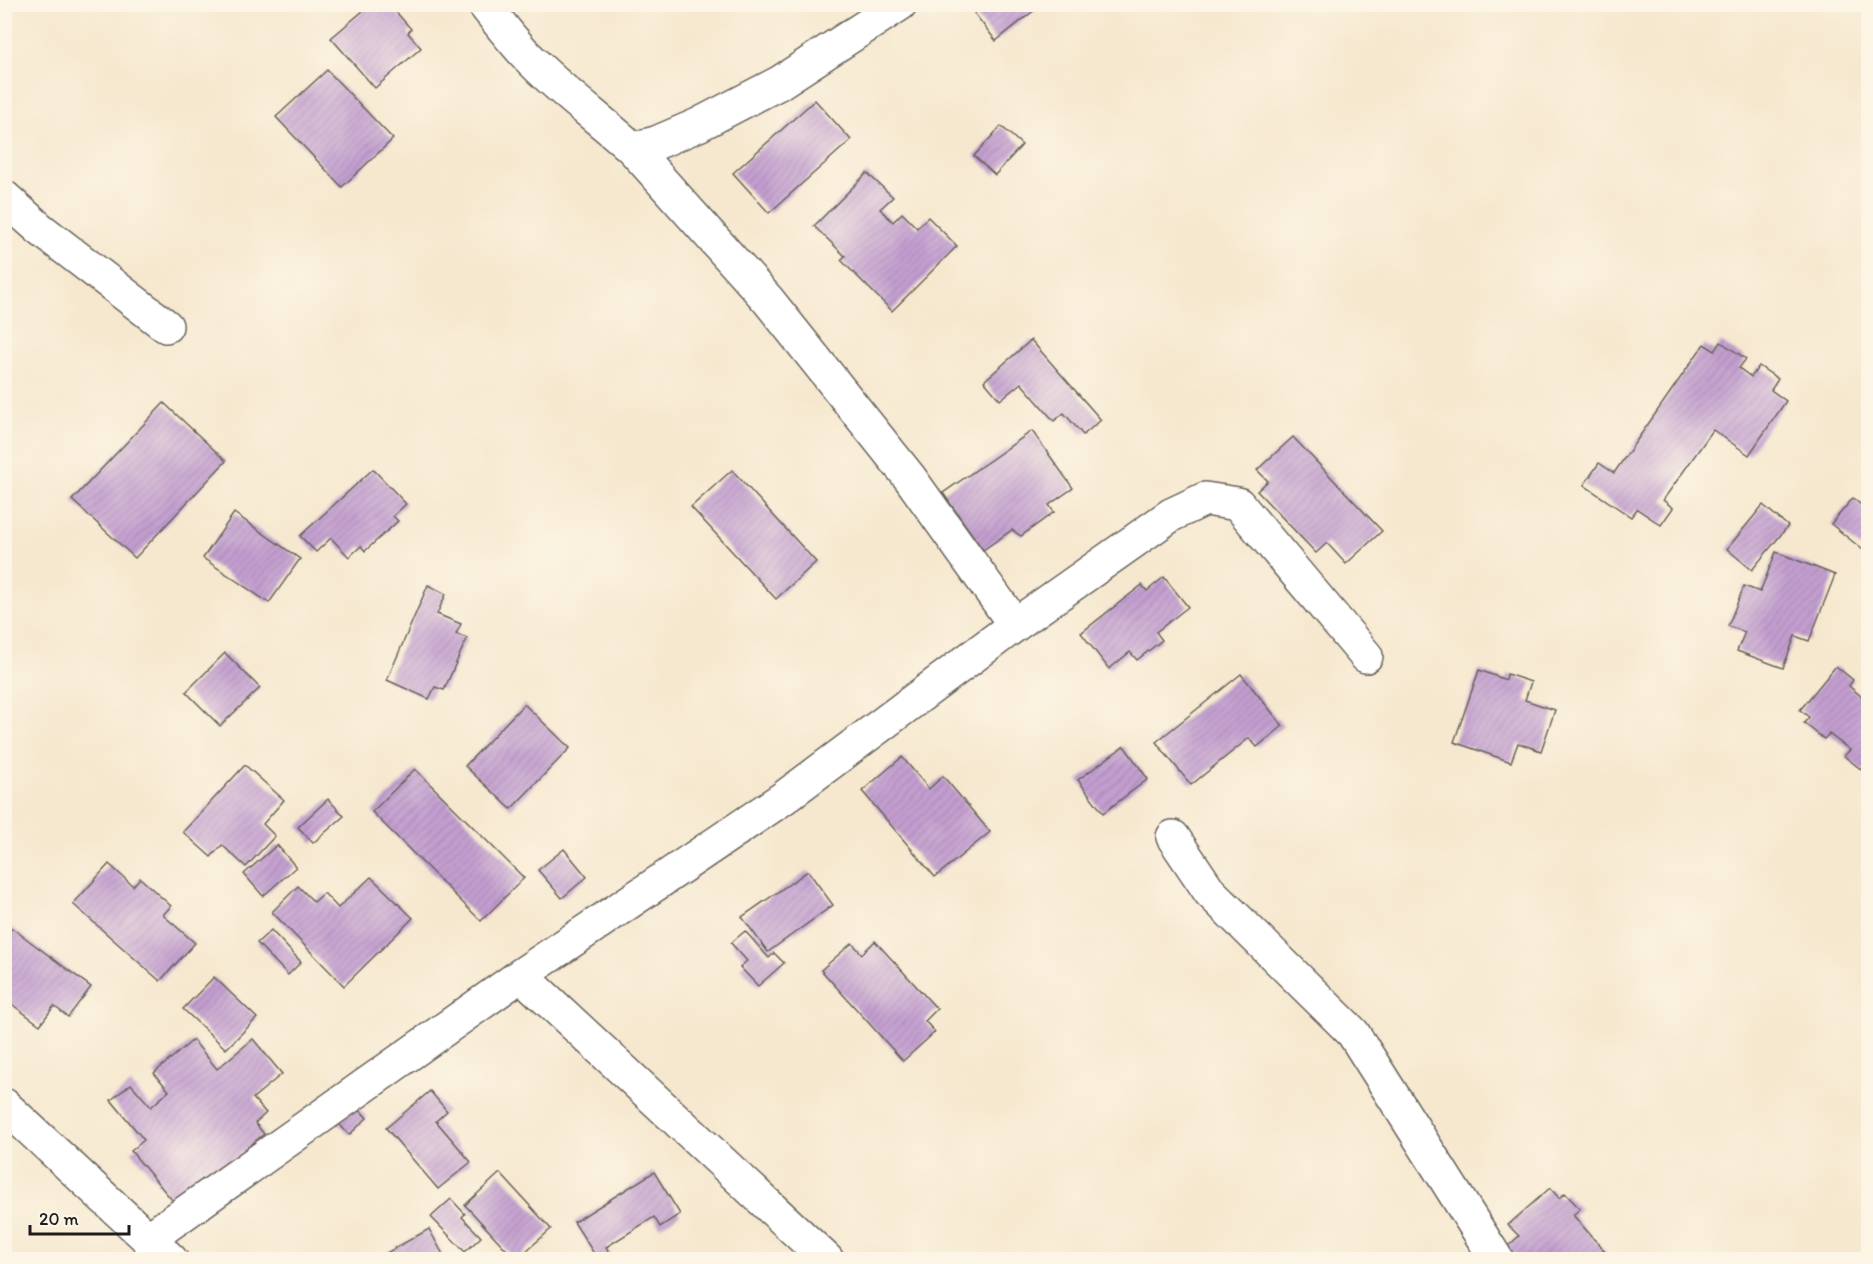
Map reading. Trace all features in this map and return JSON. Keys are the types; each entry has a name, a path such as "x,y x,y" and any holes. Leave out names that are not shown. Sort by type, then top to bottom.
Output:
{"street":[{"path":"484,4 533,62 568,95 633,149 768,300 910,478 1016,624"},
{"path":"633,149 656,143 779,83 900,4"},
{"path":"4,197 40,229 166,326"},
{"path":"4,1105 159,1249 521,975 782,799 1016,624 1171,515 1205,499 1238,504 1366,656"},
{"path":"1173,837 1210,891 1353,1033 1497,1260"},
{"path":"521,975 827,1260"}],"building":[{"path":"967,4 1042,4 996,41"},
{"path":"370,5 390,5 411,29 408,33 421,48 375,88 331,38"},
{"path":"327,70 393,139 342,187 276,117"},
{"path":"815,100 851,140 769,213 733,173"},
{"path":"1001,126 1022,145 995,175 974,156"},
{"path":"867,173 893,197 880,209 893,222 902,213 917,228 928,217 957,246 892,311 841,260 845,256 814,226"},
{"path":"1031,340 1101,420 1083,435 1064,413 1054,421 1021,383 1000,400 984,381"},
{"path":"1721,342 1746,359 1739,368 1751,377 1759,366 1778,379 1771,390 1786,401 1749,455 1713,430 1663,500 1673,508 1661,525 1637,509 1631,517 1584,485 1599,463 1614,473 1704,344 1715,351"},
{"path":"164,403 226,461 135,558 72,500"},
{"path":"1032,431 1073,488 1049,505 1054,512 1021,536 1012,530 983,550 943,493"},
{"path":"1293,437 1382,531 1346,564 1327,543 1316,553 1257,491 1268,481 1257,470"},
{"path":"373,469 406,504 393,516 398,521 365,551 361,546 349,557 331,538 316,552 300,536"},
{"path":"732,470 816,562 776,599 691,507"},
{"path":"1853,498 1868,511 1868,554 1831,524"},
{"path":"1763,505 1788,526 1752,570 1727,549"},
{"path":"234,513 300,559 269,603 203,558"},
{"path":"1776,552 1835,575 1809,641 1795,636 1783,668 1737,651 1745,632 1728,626 1744,586 1760,592"},
{"path":"1164,577 1188,607 1156,632 1162,640 1137,660 1130,652 1109,669 1081,633 1142,585 1147,591"},
{"path":"428,585 446,594 437,614 461,624 456,634 467,638 444,690 435,687 429,699 387,680"},
{"path":"225,653 260,688 220,726 186,692"},
{"path":"1836,666 1853,680 1849,686 1868,702 1867,774 1844,756 1850,750 1829,734 1824,739 1804,723 1809,717 1800,710"},
{"path":"1479,670 1506,680 1507,674 1531,682 1525,700 1555,710 1541,751 1518,743 1511,762 1454,742"},
{"path":"1241,674 1283,726 1257,747 1249,738 1191,785 1156,742"},
{"path":"524,704 570,748 511,809 465,766"},
{"path":"1124,746 1148,779 1103,813 1078,780"},
{"path":"902,757 929,789 943,776 990,832 935,877 862,791"},
{"path":"245,765 284,800 263,824 275,836 246,867 222,845 211,857 183,832"},
{"path":"415,769 524,878 481,921 372,812"},
{"path":"328,799 344,816 313,843 298,827"},
{"path":"277,845 296,867 263,896 244,874"},
{"path":"564,849 587,877 562,898 538,870"},
{"path":"109,864 133,886 140,878 171,906 163,915 195,943 160,981 73,904"},
{"path":"808,871 833,905 768,952 742,917"},
{"path":"371,877 413,918 344,986 272,912 298,886 314,902 324,893 338,908"},
{"path":"12,928 91,987 68,1017 54,1006 40,1025 6,1000 4,1002 4,938"},
{"path":"271,930 301,962 288,975 257,943"},
{"path":"745,931 769,958 774,953 784,963 758,986 740,967 747,961 731,943"},
{"path":"875,941 937,1009 925,1021 935,1032 903,1061 821,970 852,943 862,954"},
{"path":"214,977 257,1018 226,1049 183,1009"},
{"path":"253,1039 282,1074 253,1098 266,1113 255,1123 264,1134 177,1206 131,1151 144,1140 111,1100 131,1084 151,1107 169,1091 154,1073 193,1040 217,1069"},
{"path":"430,1091 447,1111 436,1121 471,1162 438,1189 386,1128"},
{"path":"350,1099 367,1118 349,1135 332,1116"},
{"path":"654,1172 680,1214 660,1227 654,1217 606,1247 613,1258 598,1260 574,1222"},
{"path":"500,1173 551,1229 516,1260 465,1205"},
{"path":"1550,1188 1559,1198 1565,1193 1580,1209 1573,1215 1607,1254 1600,1260 1518,1260 1507,1247 1519,1236 1508,1225"},
{"path":"451,1199 465,1214 462,1217 481,1237 465,1252 431,1217"},
{"path":"429,1229 446,1260 374,1260"}]}
